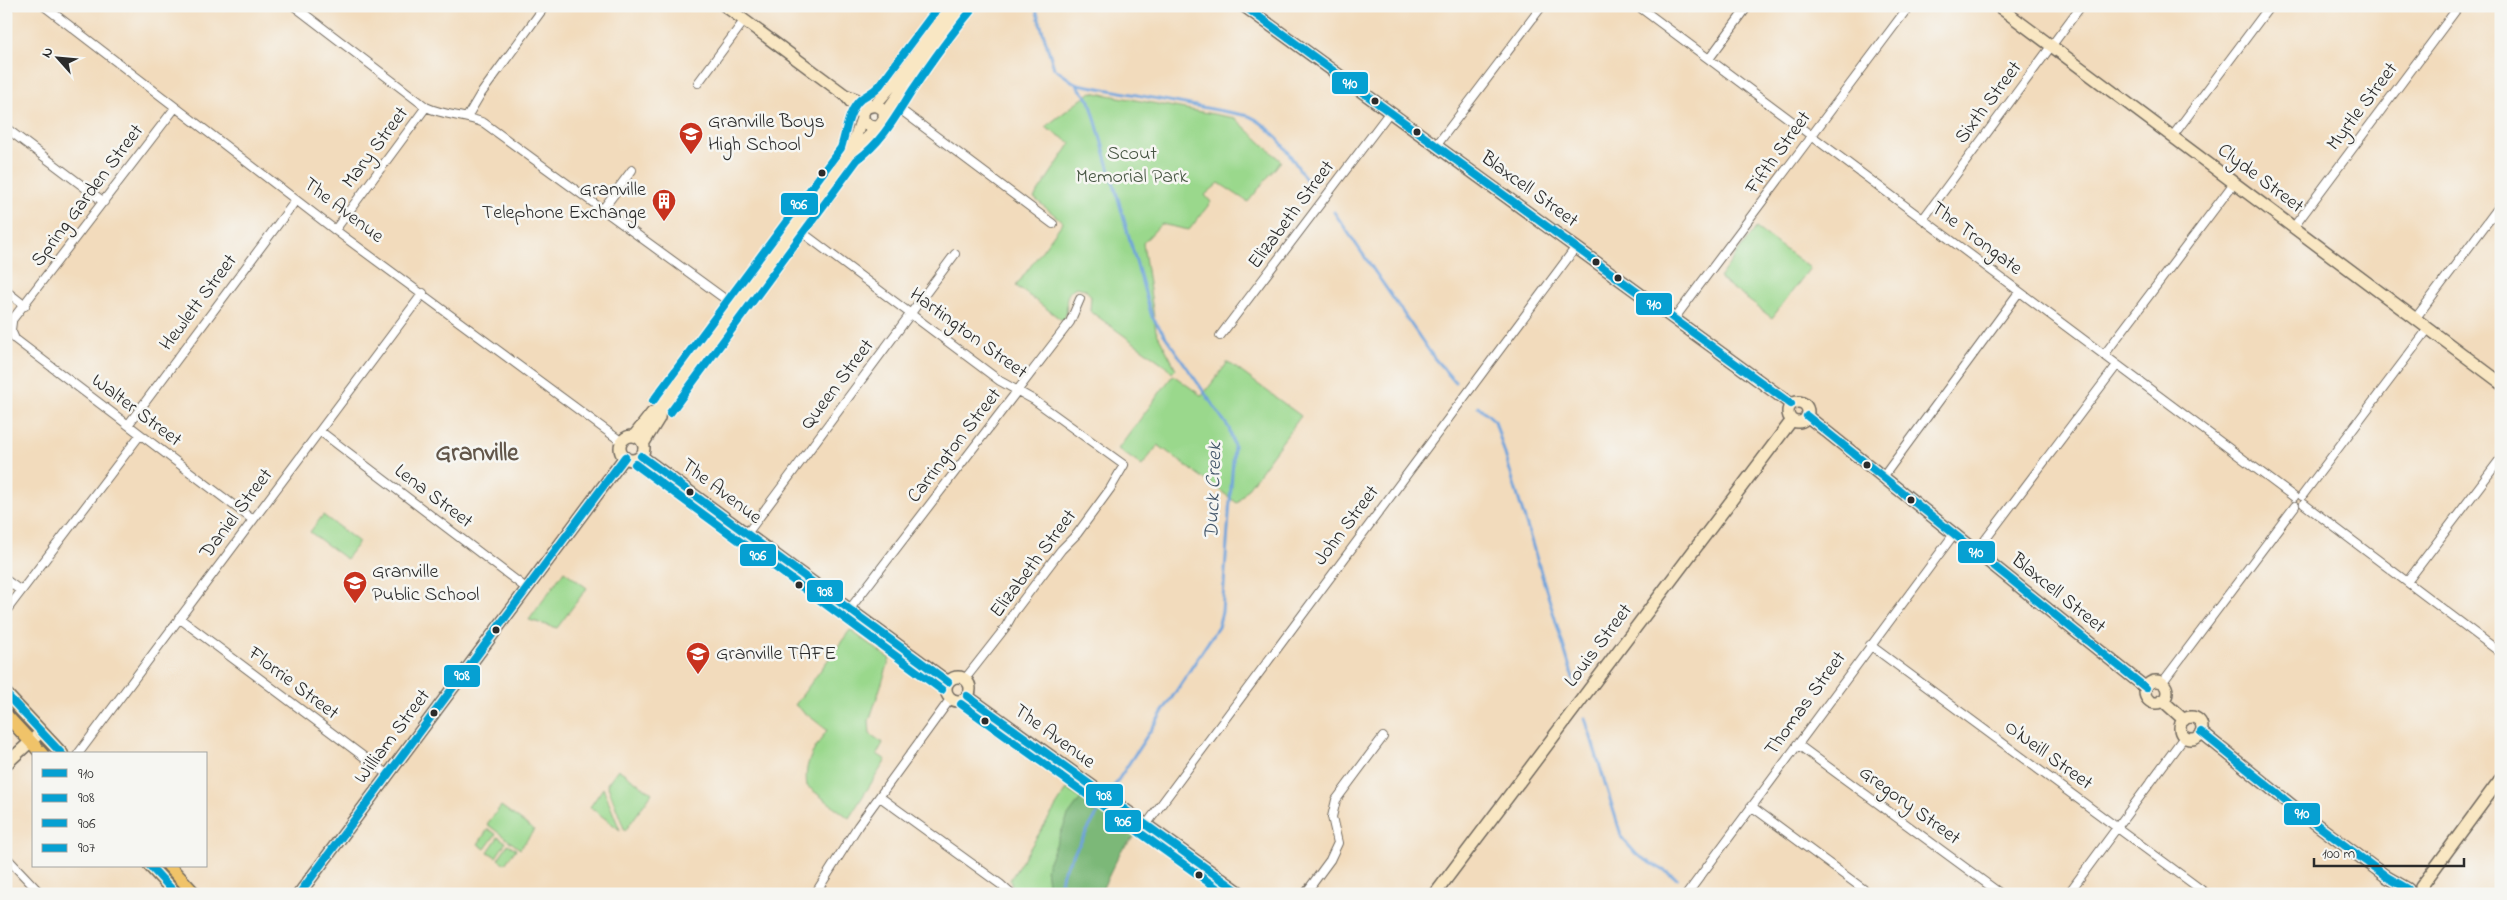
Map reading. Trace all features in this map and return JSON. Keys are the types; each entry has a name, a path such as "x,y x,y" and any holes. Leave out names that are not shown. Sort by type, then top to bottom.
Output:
{"main road":[{"path":"6,694 60,752"},
{"path":"6,715 40,752"},
{"path":"152,868 176,894"},
{"path":"170,868 195,894"}],"street":[{"path":"6,9 10,6"},
{"name":"The Avenue","path":"44,6 335,230 423,293 622,442"},
{"path":"294,6 426,107"},
{"path":"467,117 480,95 545,6"},
{"path":"725,6 845,95 866,125 876,127"},
{"path":"638,440 659,418 660,409 850,153 865,108 873,105 901,75 952,6"},
{"path":"850,153 861,146 876,127 882,123 884,115 910,76 962,6"},
{"name":"Blaxcell Street","path":"1244,6 1791,404"},
{"path":"1436,146 1542,6"},
{"name":"The Trongate","path":"1638,6 2294,497"},
{"path":"1709,59 1748,6"},
{"name":"Fifth Street","path":"1674,319 1909,6"},
{"name":"Clyde Street","path":"1998,6 2501,383"},
{"name":"Sixth Street","path":"1923,219 2081,6"},
{"path":"2172,137 2270,6"},
{"name":"Myrtle Street","path":"2293,228 2459,6"},
{"path":"698,83 744,21"},
{"path":"845,95 873,105 882,110 884,115"},
{"path":"893,104 1053,224"},
{"name":"Mary Street","path":"335,230 426,107 448,115 467,117 489,126 736,307"},
{"name":"Spring Garden Street","path":"9,324 25,306 176,108"},
{"name":"Elizabeth Street","path":"1220,336 1389,113"},
{"path":"6,128 104,202"},
{"path":"603,210 632,170"},
{"path":"2104,356 2234,183"},
{"name":"Hewlett Street","path":"128,425 296,200"},
{"path":"2416,319 2501,204"},
{"name":"Hartington Street","path":"795,227 1000,381 1034,400 1124,465"},
{"name":"John Street","path":"1146,825 1576,248"},
{"name":"Queen Street","path":"746,535 955,254"},
{"path":"6,291 25,306"},
{"path":"1883,477 2020,292"},
{"name":"Daniel Street","path":"79,752 423,293"},
{"name":"Carrington Street","path":"849,610 1070,322 1080,299"},
{"name":"Walter Street","path":"9,324 10,330 16,339 253,520"},
{"path":"2295,506 2301,507 2303,500 2428,328"},
{"path":"1976,552 2117,365"},
{"path":"1803,402 1807,407 1807,416 1799,422 1792,420 1788,412 1791,404 1803,402"},
{"name":"Blaxcell Street","path":"1807,416 2146,688"},
{"name":"Louis Street","path":"1435,894 1792,420"},
{"name":"Lena Street","path":"320,431 526,588"},
{"path":"6,611 140,435"},
{"path":"626,438 638,440 641,456 635,460 625,457 620,449 622,442 626,438"},
{"name":"The Avenue","path":"641,456 948,682"},
{"name":"William Street","path":"299,894 625,457"},
{"path":"2407,582 2501,458"},
{"name":"Elizabeth Street","path":"965,679 968,672 1005,628 1014,612 1061,550 1077,534 1110,489 1124,465"},
{"path":"2295,506 2292,501 2294,497 2303,500 2407,582 2501,652"},
{"path":"2162,683 2295,506"},
{"name":"Thomas Street","path":"1687,894 1954,534"},
{"path":"6,580 22,591"},
{"name":"Florrie Street","path":"179,618 388,775"},
{"name":"O'Neill Street","path":"1870,645 2207,894"},
{"path":"958,677 965,679 969,685 967,696 958,700 951,698 946,689 948,682 958,677"},
{"path":"2153,682 2162,683 2167,692 2162,700 2156,702 2150,700 2146,695 2146,688 2153,682"},
{"name":"The Avenue","path":"967,696 1242,894"},
{"path":"815,894 858,826 951,698"},
{"path":"2162,700 2184,720"},
{"path":"2190,717 2197,719 2201,725 2200,732 2194,738 2184,737 2180,728 2184,720 2190,717"},
{"path":"6,764 41,732"},
{"path":"2200,732 2307,817 2408,892 2412,885 2422,890 2501,778"},
{"path":"1305,894 1330,860 1338,843 1332,816 1336,800 1383,737"},
{"path":"2068,894 2184,737"},
{"name":"Gregory Street","path":"1797,744 2001,894"},
{"path":"880,797 1011,894"},
{"path":"1751,806 1870,894"},
{"path":"6,857 41,894"}],"green space":[{"name":"Scout Memorial Park","path":"1091,92 1235,118 1281,161 1248,202 1219,183 1205,195 1211,202 1189,230 1161,224 1143,243 1156,331 1176,369 1172,373 1166,366 1090,311 1091,296 1085,289 1076,287 1068,295 1063,321 1016,286 1063,222 1034,198 1071,143 1045,127"},
{"path":"1756,228 1810,268 1772,318 1719,278"},
{"path":"1228,362 1301,416 1237,503 1158,445 1142,466 1118,449 1173,375 1202,396"},
{"path":"323,515 359,542 346,559 310,532"},
{"path":"564,571 587,588 557,628 529,620"},
{"path":"850,630 890,659 869,721 870,734 883,743 877,754 886,760 849,818 807,786 808,763 827,730 795,705"},
{"path":"618,769 652,793 625,831 607,784"},
{"path":"603,788 620,830 590,807"},
{"path":"1067,789 1093,808 1052,894 1015,894 1010,880"},
{"path":"1084,794 1135,836 1121,851 1100,894 1049,894 1046,868 1068,816"},
{"path":"501,806 534,830 520,849 487,824"},
{"path":"488,829 496,834 485,849 478,844"},
{"path":"498,837 506,842 496,857 488,852"},
{"path":"508,844 516,849 505,864 498,859"}],"waterway":[{"name":"Duck Creek","path":"1035,6 1054,68 1076,84 1090,101 1152,317 1229,428 1234,446 1222,612 1218,627 1109,794"},
{"path":"1078,84 1249,116 1269,129 1277,138 1313,190"},
{"path":"1334,212 1434,358 1455,382"},
{"path":"1478,406 1495,421 1574,681"},
{"path":"1585,718 1622,838 1637,855 1677,878"},
{"name":"Duck Creek","path":"1062,894 1061,881 1064,870 1106,799"}],"transit line":[{"name":"906","path":"653,401 841,148 853,109 861,99 880,85 939,6"},
{"name":"910","path":"1244,6 1791,404"},
{"name":"906","path":"670,413 857,160 874,145 888,128 933,61 970,12"},
{"name":"910","path":"1807,416 2146,688"},
{"name":"908","path":"641,456 948,682"},
{"name":"908","path":"299,894 625,457"},
{"name":"906","path":"635,464 942,690"},
{"name":"907","path":"6,694 60,752"},
{"name":"908","path":"967,696 1242,894"},
{"name":"906","path":"961,704 1225,894"},
{"name":"910","path":"2201,732 2300,812 2387,877 2408,889"},
{"name":"907","path":"152,868 176,894"}],"place":[{"name":"Granville Boys High School","path":"691,155"},
{"name":"Granville Telephone Exchange","path":"664,222"},
{"name":"Granville Public School","path":"355,604"},
{"name":"Granville TAFE","path":"698,675"}],"district":[{"name":"Granville","path":"477,454"}]}
